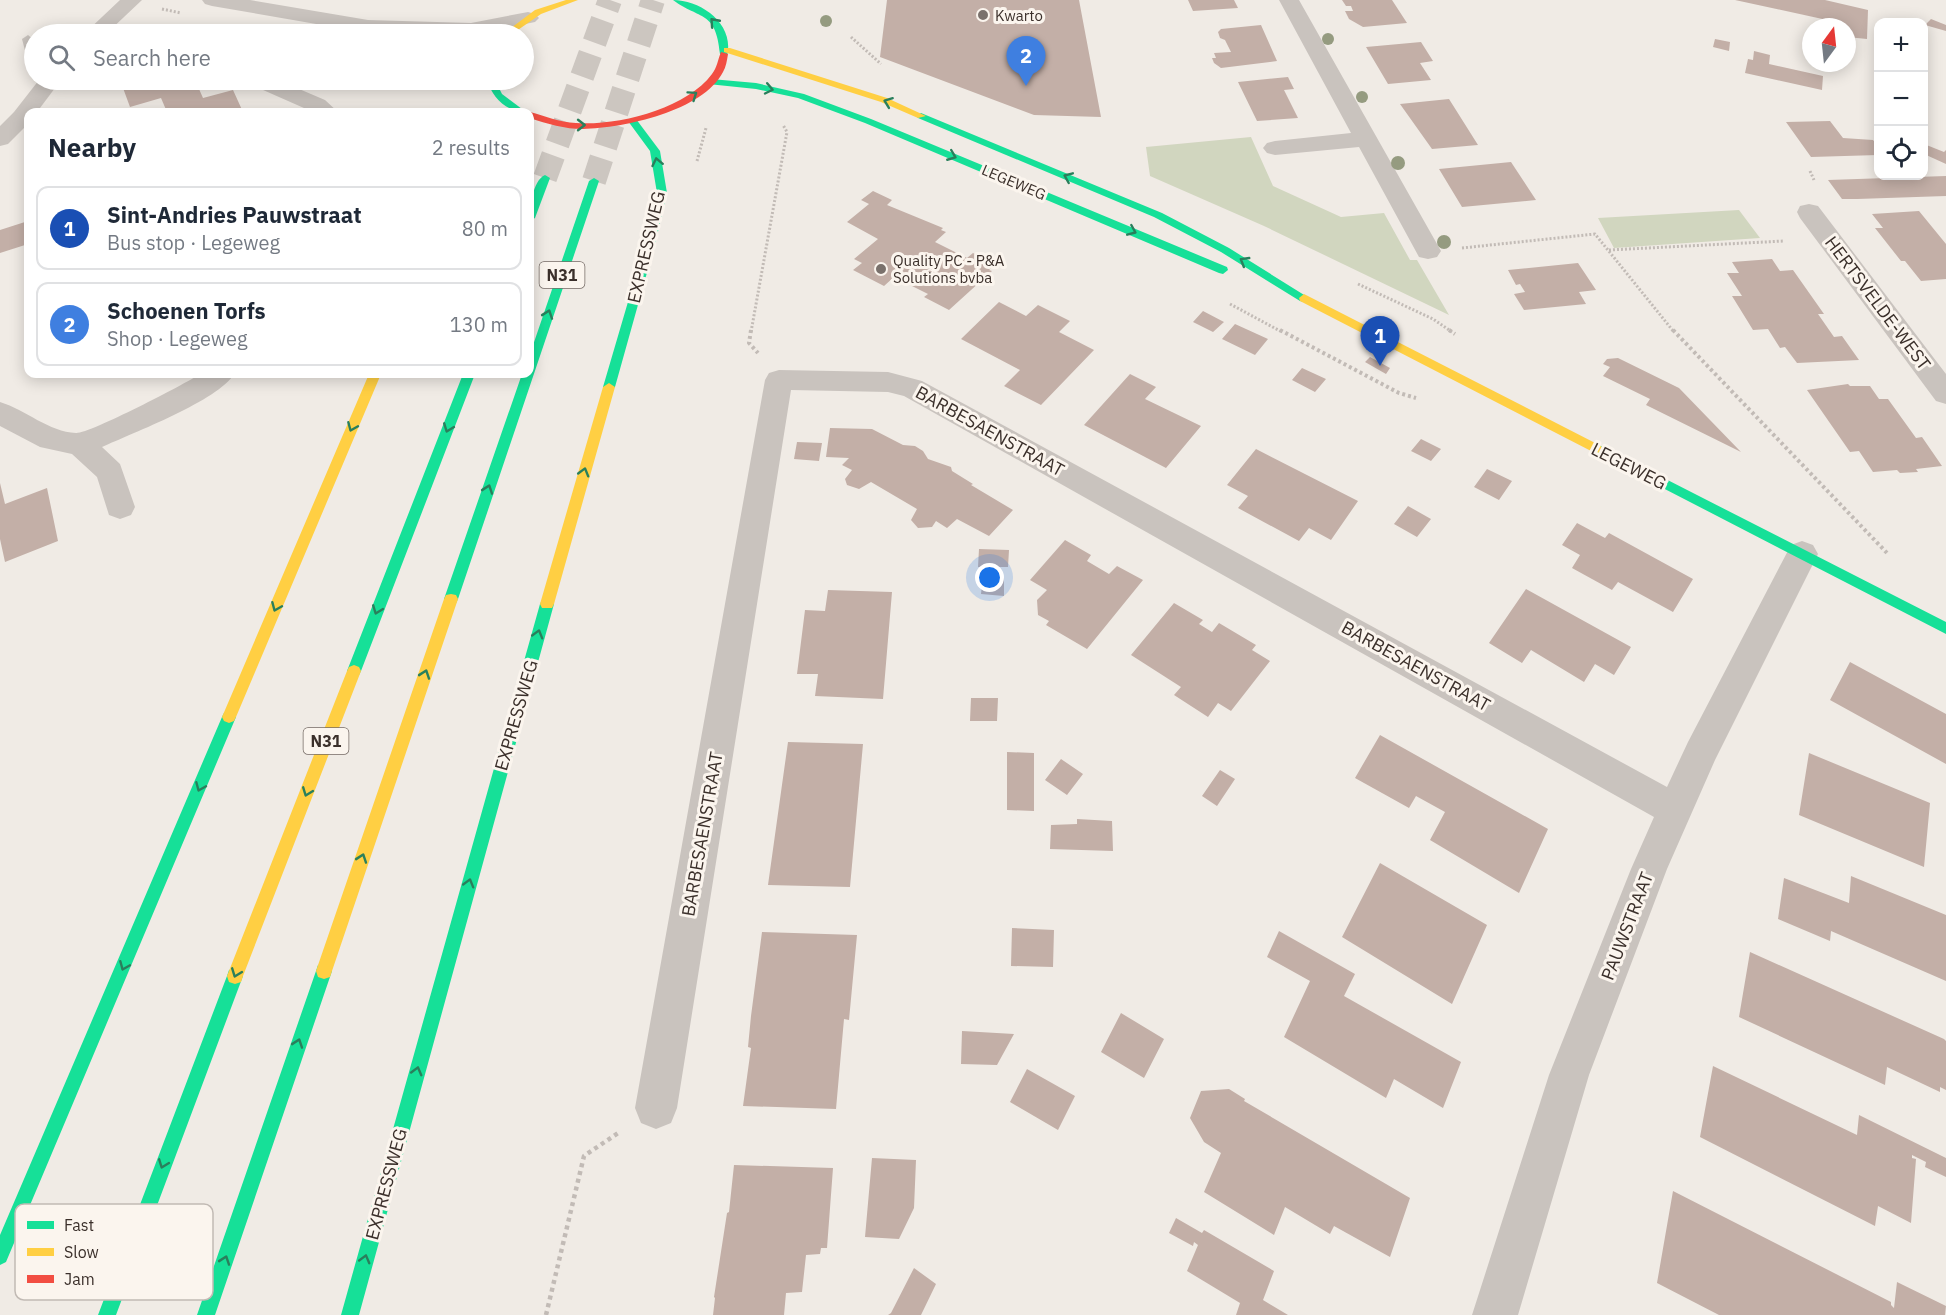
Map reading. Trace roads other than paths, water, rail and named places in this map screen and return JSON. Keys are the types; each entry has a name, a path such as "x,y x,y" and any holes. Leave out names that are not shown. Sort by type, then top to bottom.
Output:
{"main road":[{"path":"520,24 528,18 569,1"},
{"path":"534,116 568,125 603,125 662,112 690,98 711,82 722,66 727,50 723,32 709,15 686,1"},
{"name":"LEGEWEG","path":"727,50 884,100 1158,214 1225,250 1312,303 1946,628"},
{"name":"LEGEWEG","path":"711,82 756,86 801,96 868,121 1242,277 1312,303"},
{"path":"495,90 498,96 515,108"},
{"name":"EXPRESSWEG","path":"350,1315 568,528 650,244 662,193 659,167 655,151 633,120"},
{"path":"534,207 545,178"},
{"name":"N31","path":"534,356 594,181"},
{"path":"22,1204 373,378"},
{"name":"N31","path":"148,1204 467,378"},
{"name":"N31","path":"213,1295 527,378"},
{"path":"0,1256 15,1221"},
{"name":"N31","path":"107,1315 113,1300"},
{"name":"N31","path":"206,1315 211,1300"}],"street":[{"path":"105,24 132,0"},
{"path":"212,0 356,24"},
{"path":"1289,0 1428,251"},
{"path":"497,24 528,18"},
{"path":"33,108 44,90"},
{"path":"283,90 321,108"},
{"path":"0,139 24,122"},
{"path":"1275,148 1366,139"},
{"name":"HERTSVELDE-WEST","path":"1809,212 1946,394"},
{"path":"81,445 192,393 214,378"},
{"name":"BARBESAENSTRAAT","path":"656,1108 779,380 888,382 912,388 1674,809"},
{"path":"0,413 50,439 81,445 110,472 120,507"},
{"name":"PAUWSTRAAT","path":"1495,1315 1569,1075 1674,809 1700,753 1802,554"}],"tunnel":[{"path":"545,178 610,0"},
{"path":"594,181 653,0"}],"place":[{"name":"Kwarto","path":"983,15"},
{"name":"Schoenen Torfs","path":"1026,86"},
{"name":"Quality PC - P&A Solutions bvba","path":"881,269"},
{"name":"Sint-Andries Pauwstraat","path":"1380,366"}]}
